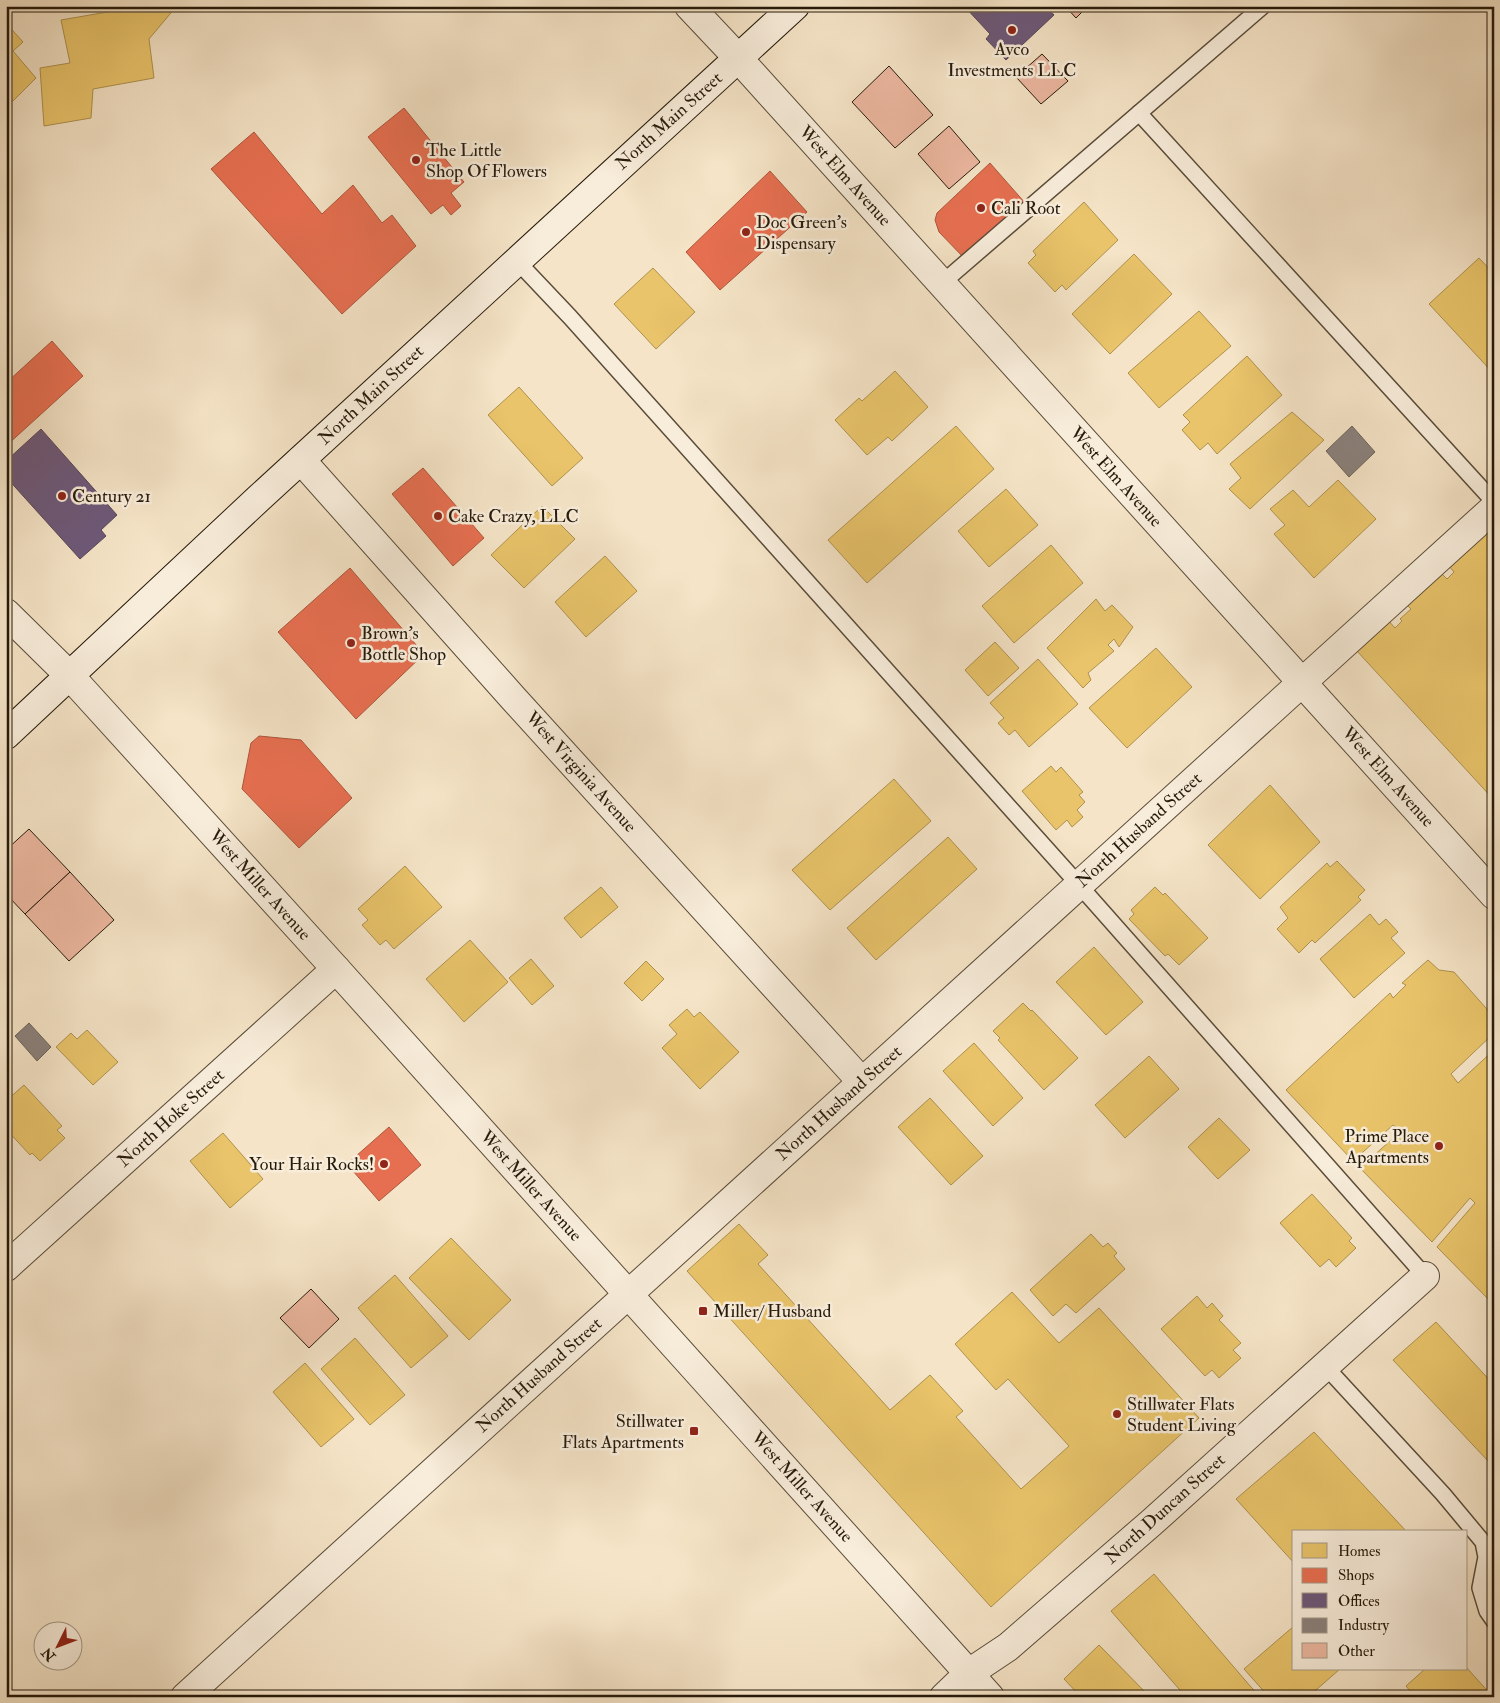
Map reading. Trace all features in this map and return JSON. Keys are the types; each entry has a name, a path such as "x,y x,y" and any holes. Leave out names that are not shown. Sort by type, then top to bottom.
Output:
{"street":[{"name":"West Elm Avenue","path":"689,6 1494,895"},
{"name":"North Main Street","path":"6,735 301,460 796,6"},
{"name":"West Virginia Avenue","path":"301,460 513,698 862,1082"},
{"name":"North Husband Street","path":"184,1697 1494,508"},
{"name":"West Miller Avenue","path":"6,613 70,676 336,969 990,1697"},
{"name":"North Hoke Street","path":"6,1267 336,969"},
{"name":"North Duncan Street","path":"944,1697 969,1673 1008,1647 1151,1523 1425,1276"}],"lane":[{"path":"942,284 1263,6"},
{"path":"1139,113 1494,502"},
{"path":"517,261 570,317 1079,885 1425,1276"},
{"path":"1325,1366 1443,1494 1483,1542 1486,1557 1480,1588 1487,1611 1494,1621"}],"building: Homes":[{"path":"117,6 173,6 175,8 149,39 154,78 93,89 91,118 44,126 40,68 70,63 61,20 113,11"},
{"path":"6,23 23,42 13,51 36,78 6,108"},
{"path":"1084,202 1118,240 1066,290 1062,285 1055,292 1028,263 1036,255 1033,251"},
{"path":"1134,254 1172,294 1110,354 1072,314"},
{"path":"1479,258 1494,274 1494,374 1429,304"},
{"path":"653,268 695,312 656,349 614,304"},
{"path":"1199,311 1231,346 1159,408 1128,373"},
{"path":"1247,356 1282,395 1217,454 1208,443 1200,450 1182,430 1190,422 1183,415"},
{"path":"895,371 928,407 892,441 888,437 867,455 835,420 859,398 862,401"},
{"path":"519,387 583,458 552,486 488,415"},
{"path":"1292,412 1324,440 1250,509 1229,489 1241,478 1230,464"},
{"path":"956,426 994,469 867,583 828,540"},
{"path":"1338,480 1376,519 1314,578 1274,534 1285,525 1270,509 1293,490 1309,507"},
{"path":"1006,489 1038,525 989,567 958,531"},
{"path":"542,506 575,539 524,588 491,555"},
{"path":"1494,524 1494,800 1356,650 1388,620 1395,628 1402,621 1400,619 1411,609 1406,604 1440,572 1447,579 1454,572 1448,565"},
{"path":"1051,545 1083,583 1014,643 982,606"},
{"path":"605,556 637,591 586,637 555,602"},
{"path":"1096,599 1105,611 1112,605 1133,627 1119,647 1114,639 1108,645 1114,651 1088,673 1091,680 1083,688 1047,648"},
{"path":"995,642 1019,668 988,696 965,670"},
{"path":"1156,648 1192,687 1127,748 1089,708"},
{"path":"1038,659 1078,704 1029,747 1015,730 1009,735 998,723 1004,718 990,703"},
{"path":"1051,766 1056,772 1061,767 1083,792 1079,795 1085,802 1077,810 1083,817 1072,827 1067,820 1056,830 1022,791"},
{"path":"894,779 931,821 830,910 792,870"},
{"path":"1270,785 1320,842 1260,899 1208,845"},
{"path":"948,837 977,869 876,960 847,928"},
{"path":"1337,861 1365,890 1358,897 1361,900 1315,943 1312,940 1299,953 1277,929 1288,918 1280,907 1327,863 1330,867"},
{"path":"405,866 442,907 394,949 386,940 380,945 362,925 368,920 358,909"},
{"path":"601,887 618,907 581,938 564,918"},
{"path":"1155,887 1163,895 1165,893 1208,938 1179,965 1168,954 1165,956 1129,919 1134,914 1131,910"},
{"path":"1370,914 1379,925 1386,919 1398,932 1391,938 1405,953 1354,998 1320,959"},
{"path":"470,940 508,982 464,1022 426,979"},
{"path":"1094,947 1143,1002 1106,1035 1056,982"},
{"path":"531,959 554,986 532,1005 509,978"},
{"name":"Prime Place Apartments","path":"1428,960 1439,970 1454,972 1494,1017 1494,1033 1451,1074 1458,1083 1494,1050 1494,1305 1437,1247 1475,1203 1470,1198 1432,1242 1360,1168 1401,1131 1393,1125 1353,1161 1286,1090 1390,993 1393,998 1406,985 1402,983"},
{"path":"646,961 664,979 642,1001 624,983"},
{"path":"1023,1003 1078,1058 1044,1090 998,1040 1000,1038 993,1031"},
{"path":"687,1009 694,1017 700,1012 739,1052 700,1089 662,1048 677,1034 669,1025"},
{"path":"87,1030 118,1062 93,1085 56,1047 71,1033 77,1039"},
{"path":"974,1043 1023,1098 993,1126 943,1071"},
{"path":"1149,1056 1179,1089 1125,1138 1095,1105"},
{"path":"24,1085 62,1126 57,1130 65,1138 40,1161 32,1153 30,1155 6,1129 6,1101"},
{"path":"930,1098 983,1156 951,1185 898,1127"},
{"path":"1219,1118 1250,1150 1218,1179 1188,1147"},
{"path":"223,1133 263,1179 230,1208 190,1161"},
{"path":"1312,1194 1352,1238 1349,1241 1356,1248 1336,1267 1329,1259 1320,1267 1280,1223"},
{"name":"Stillwater Flats Student Living","path":"739,1224 768,1255 758,1264 890,1410 930,1375 963,1411 956,1417 1021,1489 1069,1446 1008,1379 996,1390 955,1344 1012,1292 1059,1343 1099,1308 1199,1418 991,1607 687,1271"},
{"path":"1091,1234 1103,1247 1108,1243 1117,1253 1114,1256 1125,1269 1076,1313 1066,1304 1053,1316 1030,1290"},
{"path":"451,1238 511,1300 469,1340 409,1278"},
{"path":"395,1275 448,1336 411,1368 358,1308"},
{"path":"1197,1296 1207,1308 1212,1303 1223,1316 1219,1320 1241,1343 1233,1350 1241,1358 1219,1378 1212,1370 1205,1376 1161,1329"},
{"path":"1436,1322 1494,1385 1494,1458 1489,1462 1393,1360"},
{"path":"355,1338 405,1395 370,1425 321,1369"},
{"path":"305,1363 354,1419 321,1447 273,1392"},
{"path":"1314,1432 1405,1530 1292,1530 1292,1561 1236,1499"},
{"path":"1154,1574 1260,1697 1186,1697 1111,1611"},
{"path":"1292,1628 1292,1670 1339,1670 1308,1697 1269,1697 1244,1669"},
{"path":"1099,1645 1150,1697 1081,1697 1064,1679"},
{"path":"1468,1669 1493,1697 1415,1697 1406,1686 1424,1670"}],"building: Shops":[{"name":"The Little Shop Of Flowers","path":"404,108 464,182 451,193 461,206 451,215 443,205 431,214 368,137"},
{"path":"254,132 322,214 353,185 382,223 392,215 416,246 342,314 211,169"},
{"name":"Cali Root","path":"990,163 1026,204 965,259 939,232 935,220 937,213"},
{"name":"Doc Green's Dispensary","path":"770,171 807,212 720,290 686,252"},
{"path":"52,341 83,376 6,446 6,383"},
{"name":"Cake Crazy, LLC","path":"423,468 484,538 453,566 392,494"},
{"name":"Brown's Bottle Shop","path":"350,568 424,654 356,719 278,632"},
{"path":"259,736 301,740 352,798 299,848 242,789 251,743"},
{"name":"Your Hair Rocks!","path":"389,1127 421,1165 379,1201 347,1164"}],"building: Offices":[{"name":"Avco Investments LLC","path":"964,6 1046,6 1054,15 1006,60 986,39 990,34"},
{"name":"Century 21","path":"41,429 117,515 101,530 106,536 80,559 6,477 6,461"}],"building: Industry":[{"path":"1352,426 1375,452 1349,477 1326,451"},
{"path":"29,1023 51,1047 37,1061 15,1036"}],"building: Other":[{"path":"1065,6 1088,6 1076,18"},
{"path":"1042,54 1068,81 1041,104 1016,77"},
{"path":"889,66 933,115 895,148 852,102"},
{"path":"949,126 980,162 949,189 918,154"},
{"path":"29,829 70,872 25,914 6,894 6,850"},
{"path":"70,872 114,920 69,961 25,914"},
{"path":"311,1289 339,1319 309,1348 280,1318"}],"place":[{"name":"Avco Investments LLC","path":"1012,30"},
{"name":"The Little Shop Of Flowers","path":"416,160"},
{"name":"Cali Root","path":"981,208"},
{"name":"Doc Green's Dispensary","path":"746,232"},
{"name":"Century 21","path":"62,496"},
{"name":"Cake Crazy, LLC","path":"438,516"},
{"name":"Brown's Bottle Shop","path":"351,643"},
{"name":"Prime Place Apartments","path":"1439,1146"},
{"name":"Your Hair Rocks!","path":"384,1164"},
{"name":"Miller/ Husband","path":"703,1311"},
{"name":"Stillwater Flats Student Living","path":"1117,1414"},
{"name":"Stillwater Flats Apartments","path":"694,1431"}]}
